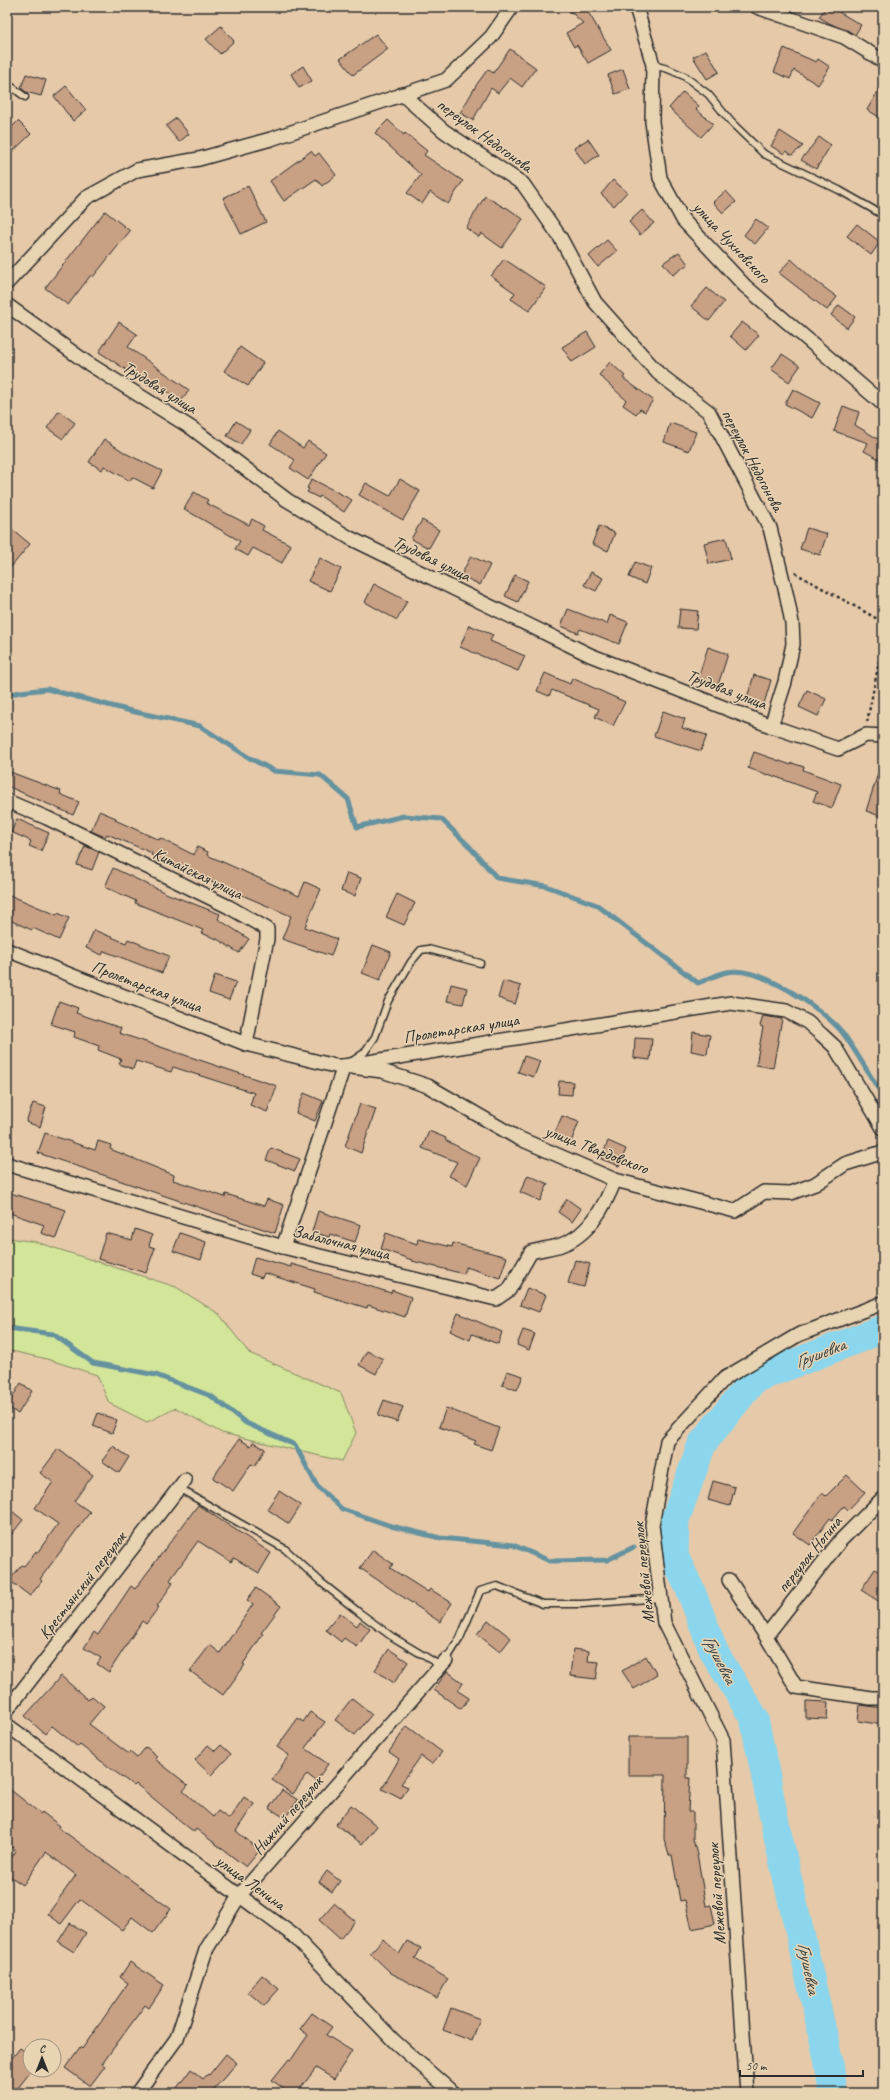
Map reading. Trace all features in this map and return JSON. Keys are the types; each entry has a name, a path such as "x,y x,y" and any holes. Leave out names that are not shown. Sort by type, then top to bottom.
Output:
{"street":[{"name":"переулок Недогонова","path":"7,282 86,198 137,170 199,159 271,139 446,80 491,37 512,7"},
{"name":"улица Чухновского","path":"636,7 653,64 652,122 660,178 684,220 745,286 883,404"},
{"path":"757,7 844,37 883,61"},
{"name":"переулок Недогонова","path":"402,94 444,131 524,184 560,237 595,302 658,373 709,412 742,471 770,528 781,565 792,623 793,644 785,682 771,726"},
{"name":"Трудовая улица","path":"7,305 86,362 193,429 287,500 350,538 590,655 771,726 838,749 866,735 883,736"},
{"name":"Китайская улица","path":"7,801 47,818 229,907 267,928 268,940 246,1044"},
{"name":"Пролетарская улица","path":"7,950 246,1044 335,1066 344,1066 731,1003 786,1011 807,1022 835,1047 882,1127"},
{"path":"283,1247 344,1066"},
{"name":"улица Твардовского","path":"344,1066 382,1071 428,1086 516,1137 615,1180 735,1212 764,1192 791,1193 815,1184 845,1164 883,1152"},
{"name":"Забалочная улица","path":"7,1164 283,1247 496,1299 509,1290 531,1252 563,1244 580,1235 594,1220 615,1180"},
{"name":"Межевой переулок","path":"747,2093 723,1740 664,1623 652,1525 667,1441 725,1378 798,1335 883,1303"},
{"name":"Крестьянский переулок","path":"7,1710 182,1484"},
{"name":"переулок Ногина","path":"766,1636 840,1541 883,1498"},
{"path":"729,1580 766,1636 796,1687 871,1698 883,1698"},
{"name":"Нижний переулок","path":"137,2093 177,2038 206,1950 239,1896 444,1663"},
{"name":"улица Ленина","path":"7,1725 293,1935 394,2041 453,2093"}],"lane":[{"path":"653,64 684,76 708,94 732,123 764,154 839,190 883,215"},
{"path":"7,83 24,97"},
{"path":"344,1066 364,1052 375,1037 388,1001 411,962 421,950 428,949 480,963"},
{"path":"182,1484 285,1549 322,1583 391,1636 444,1663 460,1638 480,1591 497,1586 543,1604 582,1604 661,1598"}],"path":[{"path":"781,565 817,583 883,622"},
{"path":"866,735 883,642"}],"green space":[{"path":"7,1238 36,1242 176,1287 219,1314 249,1353 341,1393 356,1433 342,1461 222,1433 176,1408 147,1422 109,1403 97,1375 47,1359 7,1350"}],"building":[{"path":"565,7 585,7 611,50 588,63 577,45 574,47 566,33 583,23"},
{"path":"826,7 843,7 839,12 861,25 855,35 819,17"},
{"path":"221,26 234,41 220,54 206,39"},
{"path":"376,34 388,49 353,75 340,59"},
{"path":"784,48 816,62 818,59 830,67 818,85 794,70 790,79 774,72"},
{"path":"510,49 536,68 522,87 510,78 498,93 491,88 473,120 460,113 477,84 488,69 493,73"},
{"path":"706,50 719,72 707,79 693,57"},
{"path":"303,66 312,81 299,88 291,74"},
{"path":"623,69 630,89 615,94 608,75"},
{"path":"26,74 46,80 41,96 26,92 21,88"},
{"path":"883,82 883,119 867,110"},
{"path":"66,86 86,110 73,121 54,96"},
{"path":"683,92 699,106 696,109 713,124 701,137 669,108"},
{"path":"176,118 189,134 179,142 166,126"},
{"path":"388,120 404,135 405,133 427,151 424,155 463,181 448,204 430,192 422,204 407,193 421,175 375,133"},
{"path":"18,121 31,134 7,157 7,132"},
{"path":"780,131 803,146 792,155 786,151 784,154 771,146"},
{"path":"819,137 831,145 816,169 801,160"},
{"path":"588,139 599,155 585,164 574,148"},
{"path":"311,151 315,156 319,153 336,175 322,186 316,179 284,201 270,181"},
{"path":"613,180 627,192 614,206 601,194"},
{"path":"248,186 266,222 241,234 223,198"},
{"path":"726,191 736,202 723,213 713,202"},
{"path":"485,196 505,208 506,207 523,219 502,248 481,233 479,237 466,228"},
{"path":"642,210 654,223 640,235 629,222"},
{"path":"105,211 130,231 93,277 91,275 68,305 45,288"},
{"path":"756,219 768,228 755,244 744,235"},
{"path":"857,224 880,242 871,255 847,236"},
{"path":"607,240 617,251 598,267 589,256"},
{"path":"679,252 688,264 673,275 663,263"},
{"path":"504,259 546,287 529,311 511,299 515,293 491,276"},
{"path":"791,259 814,280 837,297 827,310 779,273"},
{"path":"707,288 724,302 709,321 691,306"},
{"path":"839,305 855,317 847,328 831,315"},
{"path":"119,322 137,334 128,347 189,390 181,401 160,386 157,390 99,352"},
{"path":"742,322 759,335 746,350 730,336"},
{"path":"587,332 596,347 572,362 562,347"},
{"path":"240,347 263,363 248,386 224,371"},
{"path":"782,354 800,366 789,382 771,369"},
{"path":"610,362 625,376 623,378 653,400 645,412 640,409 636,414 623,405 626,400 599,375"},
{"path":"793,389 820,403 812,418 785,404"},
{"path":"843,406 859,412 855,425 883,442 883,461 864,451 868,443 834,431"},
{"path":"59,411 75,423 63,439 47,428"},
{"path":"236,421 250,430 241,444 227,436"},
{"path":"670,423 696,432 689,451 664,442"},
{"path":"278,431 303,448 308,441 326,453 308,480 290,468 295,460 270,444"},
{"path":"104,439 127,454 162,471 153,488 132,477 130,481 104,466 102,470 89,462"},
{"path":"312,479 352,500 344,512 320,496 319,498 307,492 309,489 307,488"},
{"path":"400,479 420,491 403,520 359,495 366,483 390,496"},
{"path":"194,492 208,500 206,503 249,525 252,519 264,526 262,530 291,545 282,563 253,548 248,556 235,549 240,541 184,509"},
{"path":"422,520 439,530 429,548 411,539"},
{"path":"7,525 30,544 7,572"},
{"path":"599,526 615,533 608,551 592,544"},
{"path":"807,528 827,534 820,555 800,549"},
{"path":"726,538 731,559 709,564 704,543"},
{"path":"471,556 490,565 480,585 461,575"},
{"path":"320,558 341,569 330,591 308,581"},
{"path":"635,562 651,568 645,584 629,577"},
{"path":"591,572 603,578 596,591 584,585"},
{"path":"515,575 528,581 518,602 505,596"},
{"path":"374,584 407,601 397,620 365,602"},
{"path":"568,609 607,624 610,615 628,622 619,644 580,629 578,633 561,626"},
{"path":"680,609 698,611 696,629 678,628"},
{"path":"469,625 493,635 490,641 525,656 518,671 460,647"},
{"path":"708,647 728,654 718,685 698,678"},
{"path":"545,673 570,684 572,678 625,702 613,726 595,717 599,709 552,690 549,696 537,691"},
{"path":"754,675 771,680 763,707 746,701"},
{"path":"807,690 826,699 818,716 799,707"},
{"path":"663,711 685,719 682,728 707,735 701,751 654,736"},
{"path":"754,752 791,765 792,763 804,767 803,770 841,784 832,808 813,801 817,792 748,768"},
{"path":"880,767 883,767 883,817 866,811"},
{"path":"10,772 61,791 60,794 79,802 73,815 7,786"},
{"path":"99,811 116,818 115,820 159,840 160,838 194,855 197,847 208,852 207,855 299,896 305,882 321,889 305,927 337,939 331,956 282,939 291,916 167,863 151,855 152,853 107,834 105,837 91,831"},
{"path":"17,819 49,833 41,851 29,846 31,841 11,832"},
{"path":"85,846 99,852 92,870 77,865"},
{"path":"113,868 168,894 220,914 218,919 249,939 239,953 217,939 201,933 203,930 135,903 136,901 105,887"},
{"path":"347,873 361,878 355,896 341,891"},
{"path":"7,894 57,915 58,913 69,918 59,940 33,928 32,930 7,919"},
{"path":"397,894 415,903 404,925 386,917"},
{"path":"94,930 126,943 128,939 169,956 162,973 104,951 102,955 86,948"},
{"path":"373,945 391,952 380,980 362,973"},
{"path":"215,975 236,982 229,1000 209,993"},
{"path":"503,981 521,986 515,1004 498,998"},
{"path":"451,984 467,988 463,1004 447,1001"},
{"path":"59,1001 78,1008 76,1013 121,1028 119,1033 277,1086 267,1112 250,1105 254,1093 173,1067 171,1072 136,1061 133,1069 119,1064 121,1059 98,1050 99,1046 74,1037 75,1032 51,1024"},
{"path":"763,1016 782,1019 773,1068 756,1065 763,1027 760,1026"},
{"path":"693,1032 710,1035 707,1054 691,1051"},
{"path":"635,1038 652,1039 650,1060 634,1058"},
{"path":"524,1056 540,1061 534,1077 518,1072"},
{"path":"559,1081 573,1082 572,1095 558,1094"},
{"path":"304,1093 323,1101 315,1121 296,1113"},
{"path":"33,1103 46,1107 40,1127 26,1122"},
{"path":"360,1104 376,1109 361,1153 345,1146"},
{"path":"562,1116 579,1122 571,1142 554,1135"},
{"path":"429,1131 446,1138 445,1140 480,1158 467,1185 449,1176 457,1162 422,1148"},
{"path":"45,1133 95,1150 98,1141 111,1145 110,1149 174,1175 173,1180 225,1197 226,1194 264,1206 267,1199 284,1205 275,1233 38,1153"},
{"path":"608,1141 626,1149 619,1166 601,1159"},
{"path":"271,1148 300,1159 295,1171 266,1160"},
{"path":"528,1175 548,1184 540,1201 520,1192"},
{"path":"7,1192 66,1210 56,1238 41,1233 44,1225 7,1212"},
{"path":"567,1199 581,1209 572,1222 558,1212"},
{"path":"318,1211 361,1225 355,1242 330,1234 329,1237 312,1232"},
{"path":"135,1229 152,1235 149,1246 155,1248 146,1273 98,1259 106,1233 132,1240"},
{"path":"180,1233 206,1242 201,1260 173,1251"},
{"path":"386,1233 417,1244 418,1239 452,1247 453,1243 507,1257 500,1278 466,1267 464,1274 412,1261 381,1249"},
{"path":"255,1257 291,1267 291,1264 391,1293 392,1290 411,1297 405,1317 368,1305 367,1308 314,1292 315,1289 264,1273 262,1278 250,1274"},
{"path":"575,1260 590,1264 584,1287 568,1283"},
{"path":"527,1288 546,1295 539,1312 520,1305"},
{"path":"458,1313 502,1332 498,1344 472,1334 470,1340 450,1331"},
{"path":"523,1330 535,1334 529,1350 517,1345"},
{"path":"367,1351 383,1359 376,1374 359,1365"},
{"path":"507,1371 523,1376 517,1390 502,1385"},
{"path":"21,1383 32,1391 18,1414 7,1406"},
{"path":"384,1400 403,1407 397,1422 378,1415"},
{"path":"446,1408 499,1428 491,1450 474,1444 476,1441 439,1427"},
{"path":"98,1413 117,1420 112,1433 93,1426"},
{"path":"239,1439 251,1446 253,1442 265,1449 255,1466 251,1464 233,1491 213,1478"},
{"path":"113,1446 129,1457 119,1473 102,1461"},
{"path":"58,1449 93,1475 74,1501 90,1512 40,1579 42,1581 30,1596 9,1580 22,1565 24,1566 36,1551 37,1553 58,1524 35,1508 53,1482 40,1473"},
{"path":"847,1475 865,1492 848,1510 844,1506 832,1520 830,1518 810,1545 793,1533 822,1493 826,1496"},
{"path":"713,1481 735,1487 730,1506 708,1500"},
{"path":"279,1491 301,1505 289,1524 267,1509"},
{"path":"198,1505 271,1553 259,1573 234,1558 231,1562 198,1541 170,1580 173,1583 157,1606 159,1607 146,1624 142,1621 109,1672 97,1664 101,1658 84,1648 94,1632 98,1635 131,1586 135,1589"},
{"path":"7,1507 23,1520 7,1540"},
{"path":"373,1550 393,1564 390,1568 428,1592 430,1589 452,1603 440,1622 360,1568"},
{"path":"875,1569 883,1574 883,1604 861,1590"},
{"path":"256,1588 281,1606 261,1633 263,1634 243,1664 245,1665 223,1695 190,1671 210,1645 220,1653 253,1604 247,1600"},
{"path":"340,1613 357,1626 360,1621 370,1629 357,1647 344,1638 341,1642 326,1630"},
{"path":"488,1620 511,1638 500,1652 477,1634"},
{"path":"389,1649 408,1662 394,1683 375,1670"},
{"path":"573,1649 589,1651 588,1661 599,1662 596,1679 570,1676"},
{"path":"646,1656 657,1675 634,1689 622,1671"},
{"path":"447,1671 463,1683 458,1691 469,1698 461,1709 434,1690"},
{"path":"61,1676 88,1700 92,1696 104,1706 89,1724 129,1754 130,1752 137,1758 146,1747 157,1756 155,1759 188,1785 183,1791 213,1817 218,1811 229,1819 244,1797 254,1804 236,1831 260,1850 246,1867 196,1829 194,1832 136,1784 134,1786 80,1745 78,1747 52,1726 45,1734 25,1716"},
{"path":"352,1698 372,1714 355,1735 335,1720"},
{"path":"806,1701 828,1702 827,1719 806,1718"},
{"path":"860,1705 883,1708 883,1725 858,1721"},
{"path":"310,1712 325,1722 305,1748 328,1764 316,1781 307,1774 293,1794 272,1780 289,1755 277,1747 298,1718 303,1722"},
{"path":"407,1726 442,1752 432,1764 421,1756 401,1784 408,1787 401,1799 382,1789 399,1759 389,1752"},
{"path":"628,1737 687,1737 687,1778 690,1778 688,1812 693,1812 693,1839 706,1906 711,1905 715,1924 692,1929 685,1900 680,1901 672,1855 669,1855 664,1839 665,1775 628,1775"},
{"path":"208,1745 215,1751 221,1745 231,1754 211,1775 195,1760"},
{"path":"7,1787 41,1814 42,1812 60,1826 59,1828 171,1909 153,1933 132,1917 122,1930 80,1899 61,1924 48,1914 76,1875 46,1852 23,1885 7,1874 7,1864 16,1851 7,1843"},
{"path":"282,1790 298,1800 285,1818 269,1808"},
{"path":"351,1805 377,1826 362,1844 336,1824"},
{"path":"327,1871 340,1881 332,1892 319,1882"},
{"path":"334,1903 355,1921 340,1939 319,1920"},
{"path":"70,1923 86,1933 74,1952 58,1942"},
{"path":"383,1939 399,1954 407,1941 421,1948 415,1959 448,1979 437,1998 391,1973 370,1953"},
{"path":"130,1962 164,1985 149,2008 145,2005 102,2064 105,2066 90,2086 65,2068 80,2047 82,2049 128,1983 120,1977"},
{"path":"262,1975 279,1989 264,2006 248,1992"},
{"path":"451,2008 480,2019 472,2041 443,2030"},
{"path":"312,2013 332,2027 326,2035 352,2051 334,2079 316,2068 297,2093 289,2093 272,2080 289,2059 291,2060 308,2035 300,2029"},
{"path":"20,2048 22,2049 22,2078 26,2078 14,2093 7,2093 7,2064"},
{"path":"226,2054 237,2063 214,2089 220,2093 173,2093 191,2069 203,2079 208,2074 209,2075"}],"waterway":[{"path":"7,695 47,689 131,711 200,726 248,757 274,771 320,775 348,799 357,827 404,816 441,819 468,845 497,878 546,886 597,905 698,983 723,973 740,972 756,975 789,990 833,1022 842,1032 883,1096"},
{"path":"7,1328 53,1334 93,1363 156,1375 211,1396 246,1423 295,1445 317,1486 342,1509 391,1526 440,1538 513,1545 550,1561 607,1560 634,1547"},
{"name":"Грушевка","path":"833,2093 829,2062 776,1828 754,1718 714,1652 690,1589 674,1556 675,1520 702,1444 754,1379 883,1329"}]}
